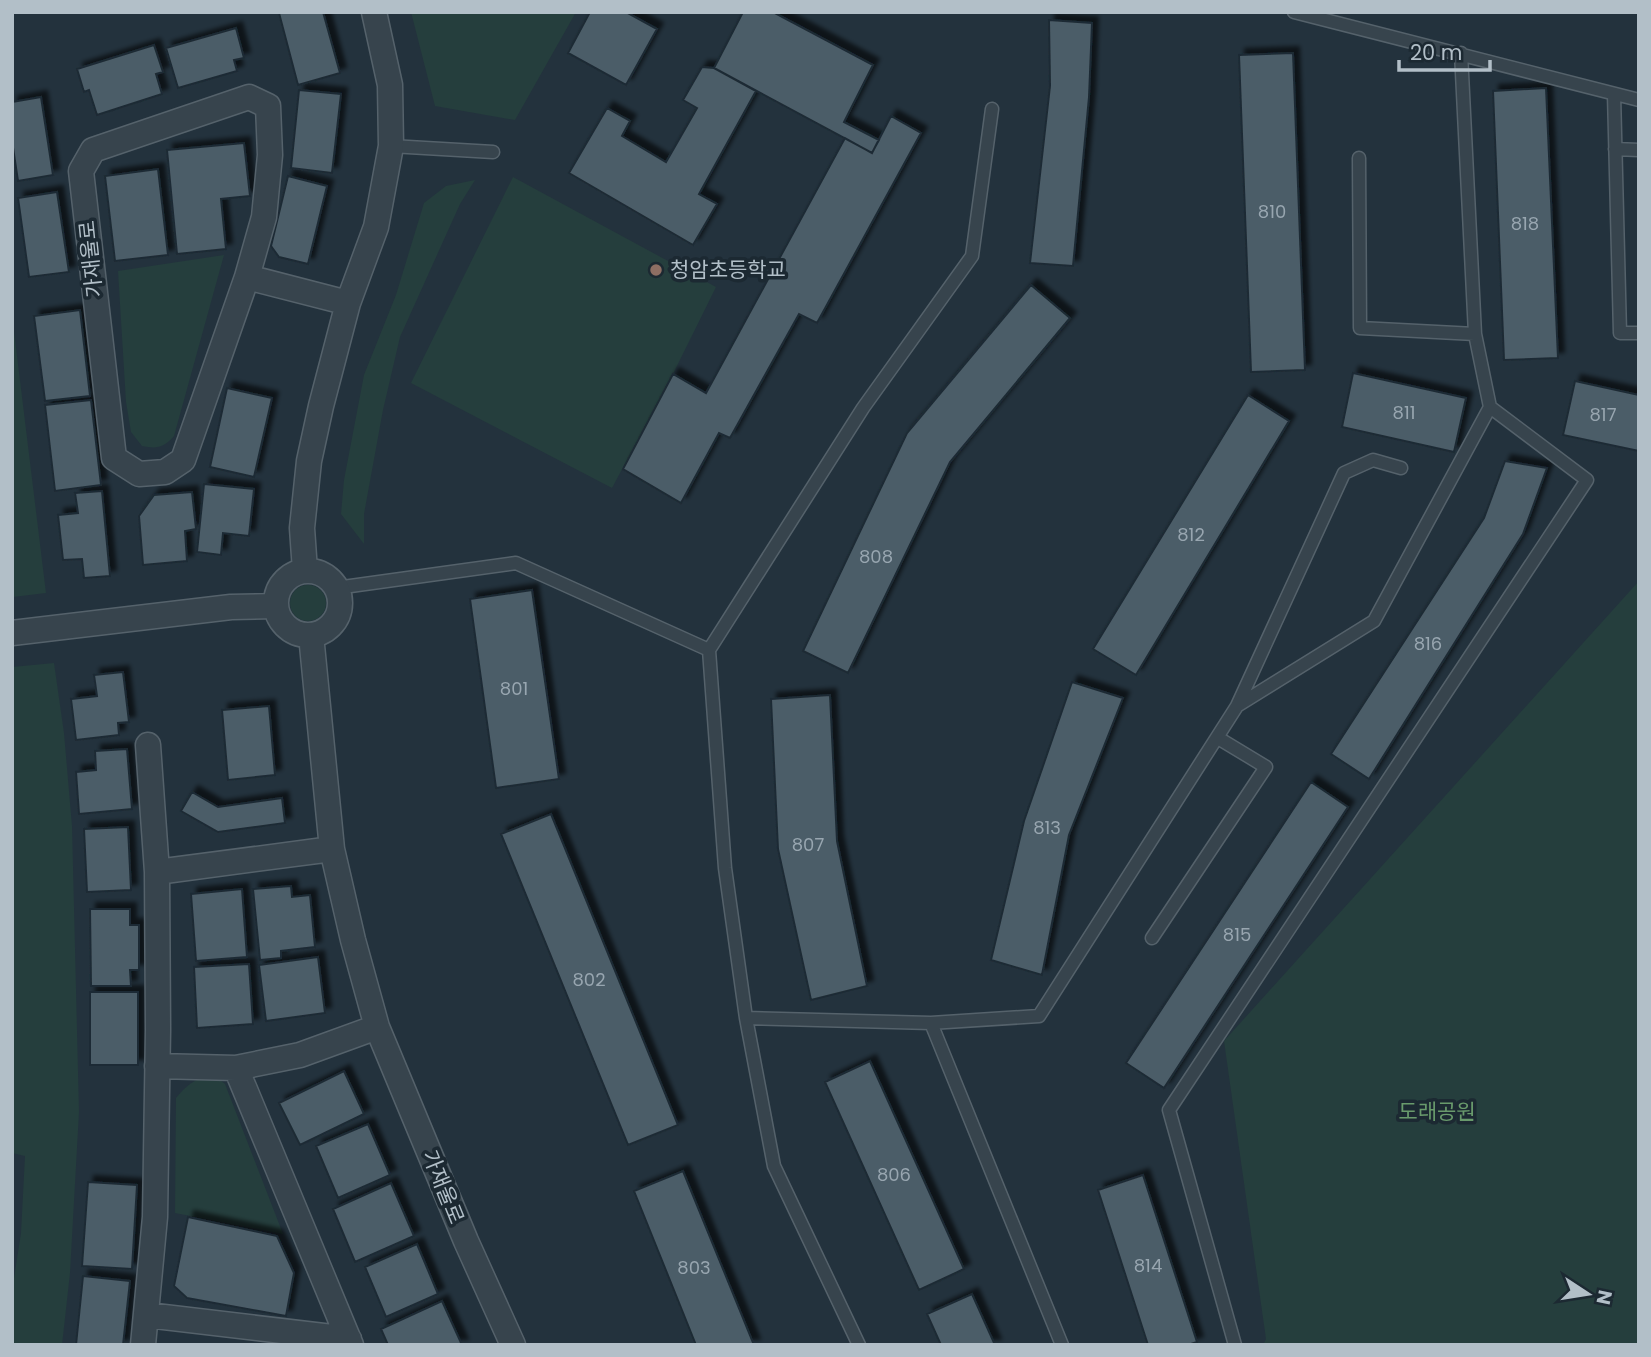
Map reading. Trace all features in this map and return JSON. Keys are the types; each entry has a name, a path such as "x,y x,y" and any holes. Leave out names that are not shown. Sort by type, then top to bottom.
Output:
{"street":[{"path":"305,571 302,528 309,461 348,303 376,227 390,146 390,85 374,12"},
{"name":"가재울로","path":"249,97 268,106 270,155 264,217 247,277 183,460 165,472 139,474 114,458 81,171 93,150 249,97"},
{"path":"247,277 348,303"},
{"path":"318,572 328,578 336,588 340,600 339,612 333,623 323,631 311,635 299,633 288,627 280,618 276,606 277,593 283,582 293,574 318,572"},
{"path":"12,633 231,607 276,606"},
{"name":"가재울로","path":"311,635 332,849 377,1027 466,1241 513,1345"},
{"path":"143,1345 155,1217 157,1066 157,872 148,745"},
{"path":"157,872 332,849"},
{"path":"157,1066 236,1068 300,1055 377,1027"},
{"path":"236,1068 350,1342"},
{"path":"147,1315 350,1342"}],"lane":[{"path":"1294,12 1639,100"},
{"path":"1237,706 1374,621 1490,407 1475,334 1461,53"},
{"path":"1614,94 1620,333 1639,333"},
{"path":"859,1345 774,1167 746,1018 725,868 709,650 863,408 972,256 992,110"},
{"path":"390,146 493,152"},
{"path":"1615,149 1639,150"},
{"path":"1359,158 1360,328 1475,334"},
{"path":"1235,1345 1169,1110 1587,480 1490,407"},
{"path":"746,1018 931,1023 1039,1016 1237,706 1344,473 1373,460 1401,468"},
{"path":"336,588 516,563 709,650"},
{"path":"1152,938 1266,768 1218,737"},
{"path":"931,1023 1062,1345"}],"green space":[{"path":"411,12 576,12 515,120 435,106"},
{"path":"513,177 716,287 612,488 411,383"},
{"path":"475,180 460,204 400,337 383,410 364,514 364,544 341,514 344,480 364,375 396,295 424,203 446,186"},
{"path":"224,255 174,436 160,447 142,446 131,432 126,402 118,271"},
{"path":"12,315 46,593 13,597 12,597"},
{"name":"도래공원","path":"1639,581 1639,1345 1263,1345 1266,1339 1224,1041"},
{"path":"308,585 321,590 326,603 321,616 308,621 295,616 290,603 295,590"},
{"path":"54,663 64,733 72,826 79,1112 70,1273 62,1345 12,1345 12,1291 21,1233 25,1156 12,1153 12,667"},
{"path":"215,1076 225,1084 283,1234 175,1213 176,1098 193,1082"}],"building":[{"path":"323,12 340,73 298,85 279,13"},
{"path":"590,12 626,12 657,29 626,85 568,53"},
{"path":"743,12 773,12 873,65 844,122 879,140 872,153 714,68"},
{"path":"1049,20 1092,23 1089,97 1073,266 1030,263 1050,86"},
{"path":"236,28 244,58 234,60 237,71 178,88 166,48"},
{"path":"154,45 163,72 156,74 162,94 97,115 89,90 84,92 77,69"},
{"path":"1293,53 1305,370 1251,372 1239,55"},
{"path":"702,67 714,68 756,91 699,194 717,204 693,245 569,173 607,108 630,121 622,136 666,162 697,108 683,100"},
{"path":"1546,88 1558,358 1504,360 1493,91"},
{"path":"299,90 341,94 332,173 291,168"},
{"path":"41,97 53,175 18,181 12,141 12,102"},
{"path":"891,116 921,133 817,323 799,314 730,438 719,433 681,503 623,469 673,374 706,393 845,138 872,153"},
{"path":"244,143 250,196 221,199 226,249 177,254 167,150"},
{"path":"158,169 168,255 115,261 105,176"},
{"path":"288,176 327,186 308,264 279,257 271,246"},
{"path":"57,192 69,272 29,277 18,198"},
{"path":"1031,285 1070,318 950,462 848,673 803,651 907,433"},
{"path":"80,310 90,396 45,401 34,316"},
{"path":"1353,373 1466,398 1454,452 1342,427"},
{"path":"1575,381 1639,395 1639,451 1563,435"},
{"path":"227,388 272,398 254,477 210,467"},
{"path":"1248,395 1289,421 1136,675 1093,649"},
{"path":"91,400 101,485 55,491 45,405"},
{"path":"1505,461 1547,468 1523,534 1369,779 1331,754 1484,518"},
{"path":"204,484 254,489 249,536 223,533 221,555 197,552"},
{"path":"102,491 110,576 84,578 82,559 63,560 58,515 78,513 75,493"},
{"path":"192,492 196,529 185,531 187,561 143,565 139,516 154,495"},
{"path":"532,590 559,779 496,788 470,599"},
{"path":"123,672 129,722 118,723 119,735 76,740 71,699 97,696 94,675"},
{"path":"1072,682 1123,698 1069,835 1042,975 991,960 1024,821"},
{"path":"830,695 837,841 867,986 811,1000 778,849 771,699"},
{"path":"269,706 275,775 228,780 222,710"},
{"path":"127,749 132,809 79,814 76,772 96,770 95,751"},
{"path":"1311,782 1348,807 1164,1088 1126,1063"},
{"path":"192,792 218,807 282,798 285,823 218,832 181,811"},
{"path":"551,814 678,1125 628,1145 501,834"},
{"path":"128,827 131,890 87,892 84,829"},
{"path":"291,886 292,897 310,895 315,947 281,951 281,958 260,960 253,889"},
{"path":"242,889 247,957 196,961 191,894"},
{"path":"90,909 130,909 130,925 139,925 139,970 130,970 131,986 91,986"},
{"path":"318,957 325,1013 266,1021 259,965"},
{"path":"249,964 253,1024 197,1028 194,967"},
{"path":"90,992 138,992 138,1065 90,1065"},
{"path":"870,1061 964,1269 919,1290 825,1082"},
{"path":"344,1071 364,1114 300,1145 279,1103"},
{"path":"368,1124 390,1175 338,1198 316,1146"},
{"path":"683,1171 754,1345 696,1345 634,1191"},
{"path":"1143,1175 1197,1342 1188,1345 1148,1345 1098,1190"},
{"path":"88,1182 137,1185 132,1269 82,1266"},
{"path":"391,1183 414,1236 355,1262 333,1209"},
{"path":"188,1217 277,1236 294,1273 286,1316 187,1298 174,1286"},
{"path":"417,1244 438,1294 386,1317 365,1267"},
{"path":"83,1276 130,1281 123,1345 76,1345"},
{"path":"972,1294 995,1345 941,1345 927,1314"},
{"path":"442,1301 462,1345 388,1345 381,1329"}],"place":[{"name":"청암초등학교","path":"656,270"}]}
